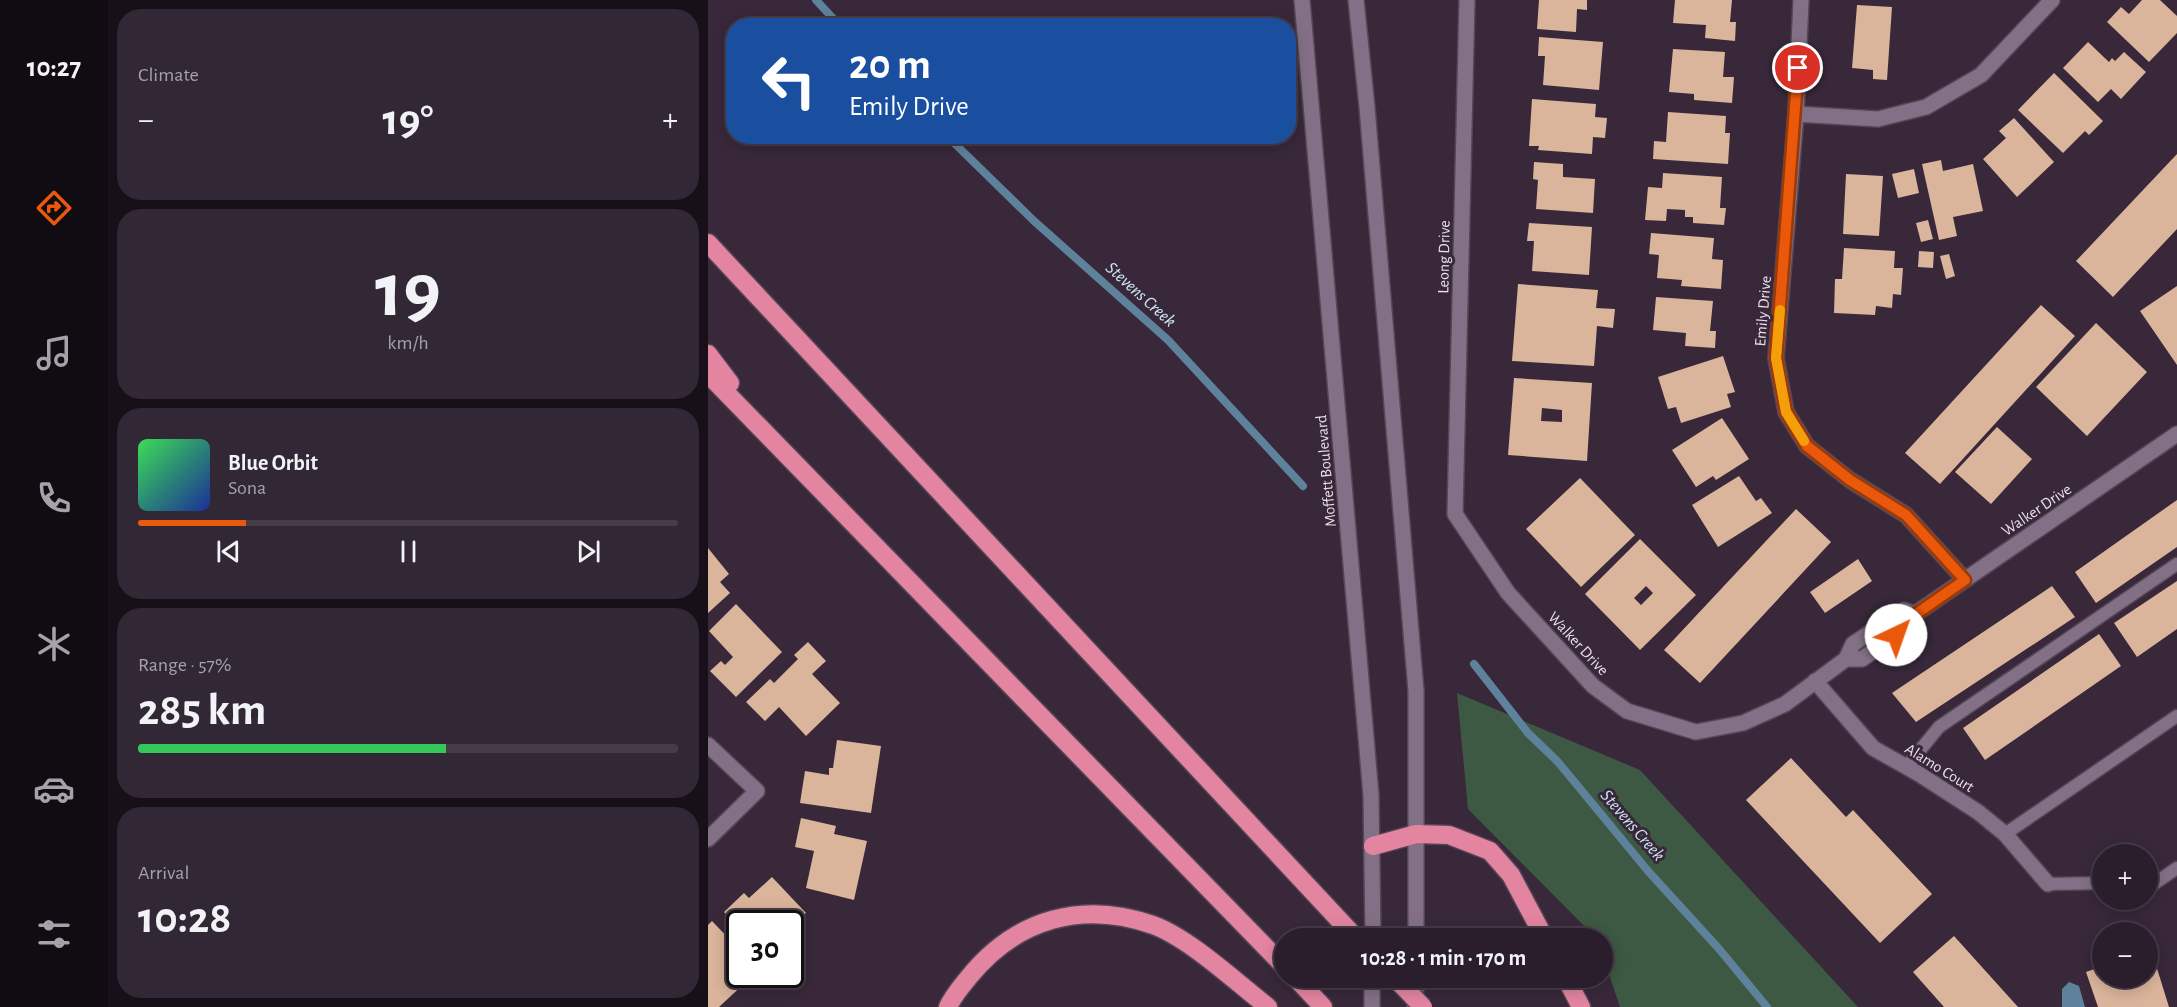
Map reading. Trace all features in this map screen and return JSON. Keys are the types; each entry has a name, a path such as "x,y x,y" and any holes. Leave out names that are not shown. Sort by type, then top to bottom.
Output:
{"highway":[{"path":"708,243 1346,928"},
{"path":"708,354 780,448"},
{"path":"708,374 1274,956"},
{"path":"1373,846 1416,834 1449,835 1490,851 1511,875 1539,928"},
{"path":"948,1007 982,961 1018,933 1060,916 1110,914 1154,925 1190,945 1268,1007"},
{"path":"1306,988 1318,1001"},
{"path":"1405,988 1423,1007"},
{"path":"1571,988 1581,1007"}],"street":[{"name":"Moffett Boulevard","path":"1302,0 1369,772 1373,846 1372,928"},
{"path":"1356,0 1416,691 1416,928"},
{"name":"Leong Drive","path":"1455,514 1467,0"},
{"name":"Emily Drive","path":"1801,0 1796,114 1776,358 1786,412 1807,446 1850,480 1906,515 1965,580"},
{"path":"1796,114 1878,118 1926,107 1981,75 2052,0"},
{"name":"Walker Drive","path":"1455,514 1508,593 1593,686 1627,711 1696,732 1743,723 1785,704 1846,659 1853,644 1904,610 1916,614 2177,434"},
{"name":"Alamo Court","path":"1815,681 1873,748 1907,766 1978,812 2005,834 2048,884"},
{"path":"708,745 757,792 708,839"},
{"path":"1372,988 1372,1007"},
{"path":"1415,1007 1416,988"}],"lane":[{"path":"1907,766 1940,727 2177,564"},
{"path":"2005,834 2177,716"},
{"path":"2158,881 2177,868"},
{"path":"2048,884 2092,883"}],"green space":[{"path":"1457,693 1640,770 1858,1007 1620,1007 1613,986 1613,928 1586,928 1468,809"}],"water":[{"path":"2069,982 2079,986 2085,1007 2062,1007 2062,989"}],"building":[{"path":"1539,0 1587,0 1587,10 1577,9 1576,32 1537,29"},
{"path":"1675,0 1732,0 1730,22 1736,22 1735,41 1705,38 1706,25 1673,23"},
{"path":"2142,0 2160,0 2177,16 2177,33 2149,62 2107,22 2121,7 2129,14"},
{"path":"1857,5 1892,7 1887,80 1873,79 1873,70 1852,68"},
{"path":"1539,37 1603,42 1599,90 1543,85 1545,56 1538,56"},
{"path":"2088,42 2109,62 2112,58 2115,61 2124,52 2146,72 2121,99 2111,89 2098,102 2063,68"},
{"path":"1673,49 1725,52 1723,77 1734,77 1732,103 1694,100 1694,94 1669,92"},
{"path":"2054,73 2103,121 2089,135 2085,131 2063,153 2018,110"},
{"path":"1532,99 1596,104 1595,117 1607,118 1605,138 1593,137 1592,154 1538,150 1539,146 1529,146"},
{"path":"1668,112 1726,116 1725,133 1730,133 1728,164 1653,159 1654,141 1666,142"},
{"path":"2014,118 2054,162 2017,197 1983,159 2006,138 1999,131"},
{"path":"2177,154 2177,229 2113,297 2076,261"},
{"path":"1941,160 1943,171 1973,164 1983,211 1953,217 1957,236 1939,240 1922,164"},
{"path":"1534,162 1563,164 1563,177 1595,179 1593,213 1536,209 1538,180 1533,179"},
{"path":"1914,169 1919,193 1898,198 1892,174"},
{"path":"1663,173 1722,177 1720,208 1726,208 1724,225 1693,223 1693,217 1685,217 1685,210 1667,209 1666,221 1645,220 1648,187 1662,188"},
{"path":"1846,174 1883,176 1879,236 1843,234"},
{"path":"1928,220 1933,239 1921,242 1916,223"},
{"path":"1529,223 1592,227 1589,275 1532,271 1534,241 1527,241"},
{"path":"1651,233 1714,238 1712,259 1723,260 1721,289 1681,286 1682,280 1657,278 1659,255 1649,254"},
{"path":"1844,248 1895,251 1894,268 1903,268 1901,295 1893,294 1892,308 1876,306 1875,315 1834,313 1835,279 1842,279"},
{"path":"1919,251 1934,252 1933,268 1918,267"},
{"path":"1949,254 1955,276 1946,279 1940,256"},
{"path":"1518,284 1598,290 1596,308 1615,309 1613,328 1597,326 1594,366 1512,361"},
{"path":"2177,286 2177,365 2140,311"},
{"path":"1656,297 1713,301 1710,331 1716,331 1715,348 1685,346 1686,333 1653,330"},
{"path":"2041,305 2075,336 1940,484 1905,453"},
{"path":"2096,323 2147,372 2087,436 2036,387"},
{"path":"1723,356 1735,392 1727,394 1731,407 1681,423 1676,407 1668,409 1658,377"},
{"path":"1514,378 1592,383 1587,461 1508,455","holes":["1542,408 1562,410 1562,422 1541,421"]},
{"path":"1722,418 1749,459 1716,480 1713,476 1696,487 1672,450"},
{"path":"1997,427 2032,459 1991,504 1955,472"},
{"path":"1739,476 1756,501 1761,498 1772,513 1718,547 1692,505"},
{"path":"1580,478 1635,535 1581,587 1526,529"},
{"path":"2177,500 2177,547 2096,603 2075,572"},
{"path":"1796,509 1831,542 1700,683 1664,650"},
{"path":"1640,539 1696,595 1640,650 1585,594","holes":["1646,586 1653,593 1641,605 1634,598"]},
{"path":"708,548 729,574 720,582 730,593 708,613"},
{"path":"1858,559 1872,581 1825,613 1810,592"},
{"path":"2177,581 2177,629 2137,657 2114,623"},
{"path":"2052,586 2075,617 1916,722 1892,693"},
{"path":"736,604 782,652 736,697 710,671 721,661 725,665 733,657 709,631"},
{"path":"2099,634 2121,666 1985,760 1963,728"},
{"path":"808,642 826,661 812,674 840,703 806,736 779,707 765,721 746,702 770,679 774,683 798,659 794,655"},
{"path":"837,740 881,746 871,813 800,803 805,771 829,775 829,768 833,768"},
{"path":"1791,758 1846,817 1853,810 1932,894 1880,943 1746,800"},
{"path":"801,818 836,826 834,834 867,841 854,900 806,888 814,851 795,847"},
{"path":"772,877 803,910 726,910 744,893 749,898"},
{"path":"712,921 726,936 726,988 739,988 719,1007 708,1007 708,925"},
{"path":"1954,936 2018,1007 1944,1007 1913,972"},
{"path":"2092,970 2092,988 2158,988 2158,972 2169,1007 2098,1007 2086,972"}],"waterway":[{"name":"Stevens Creek","path":"816,0 833,18"},
{"name":"Stevens Creek","path":"955,144 1034,221 1168,340 1303,486"},
{"name":"Stevens Creek","path":"1474,664 1528,733 1558,762 1648,871 1720,950 1767,1007"}],"slow traffic":[{"path":"1780,310 1776,358 1786,412 1804,441"}],"route":[{"path":"1798,68 1776,358 1786,412 1807,446 1850,480 1906,515 1965,580 1916,614 1913,623 1896,635"}]}
